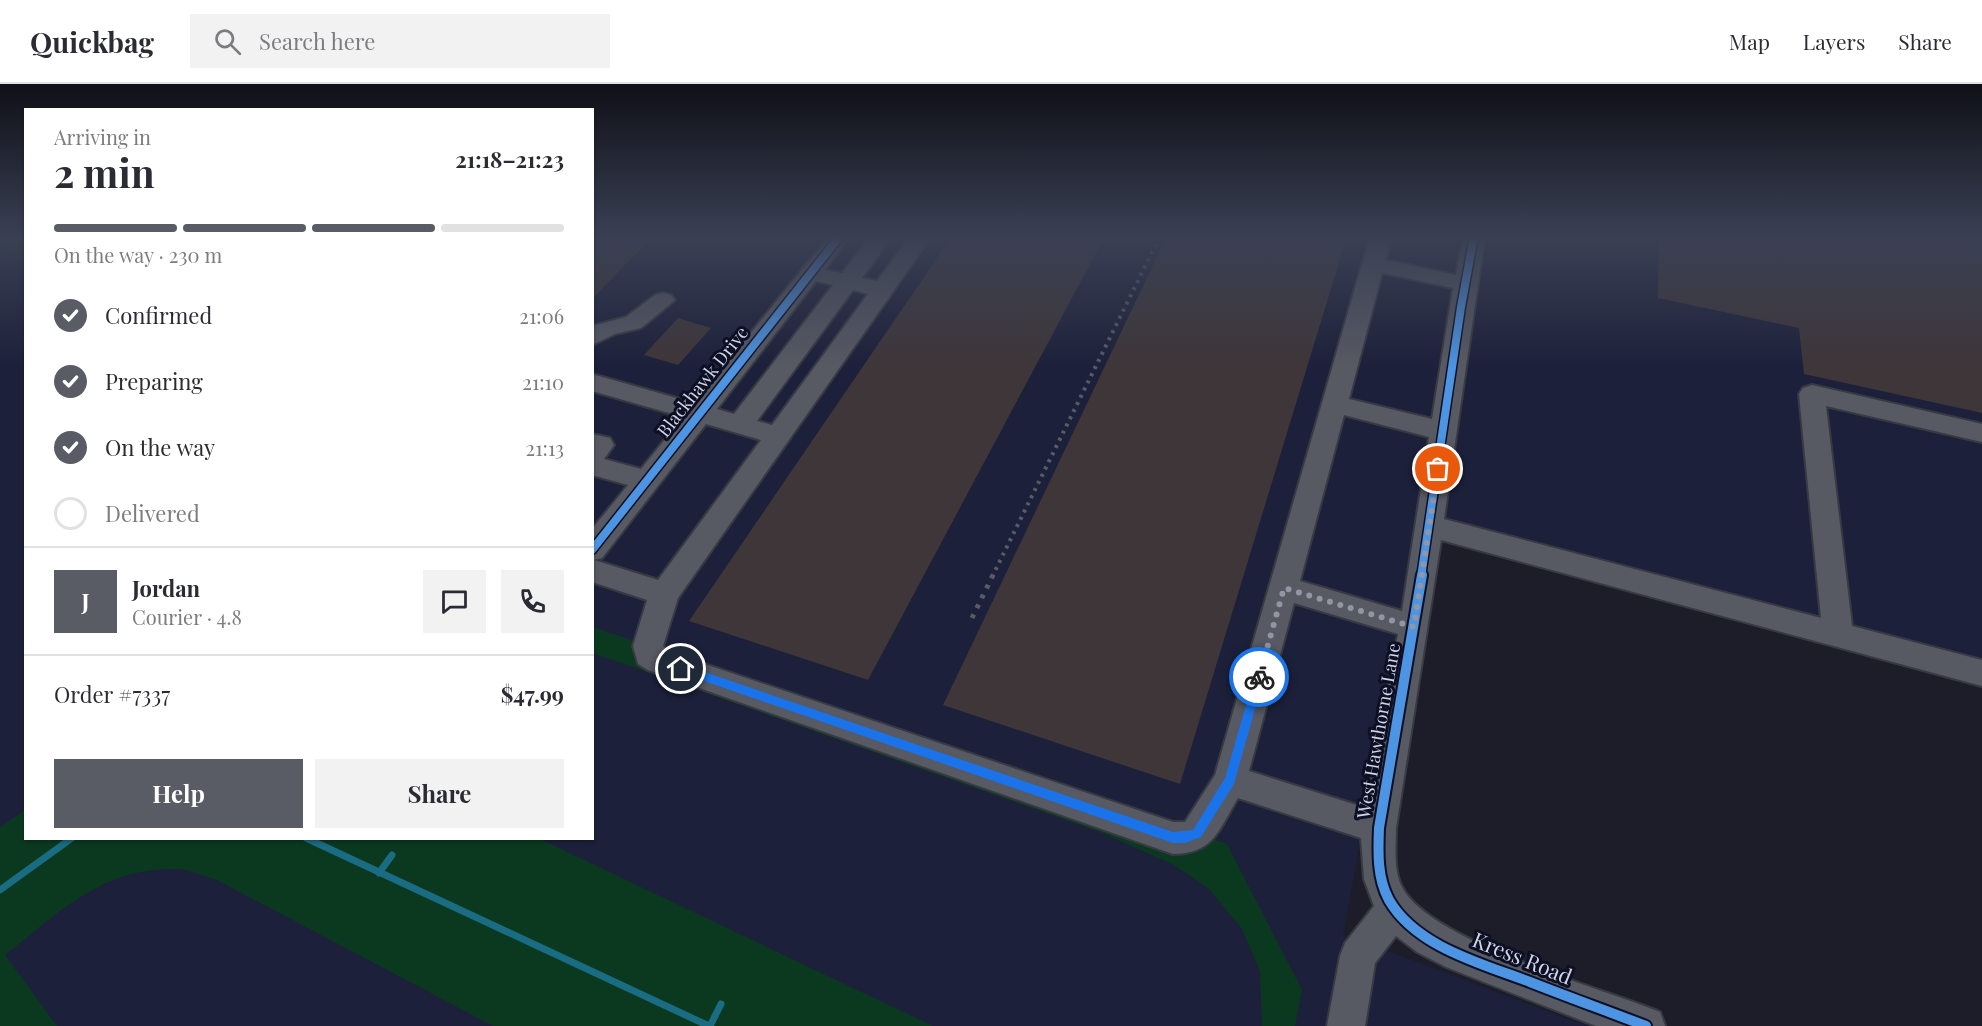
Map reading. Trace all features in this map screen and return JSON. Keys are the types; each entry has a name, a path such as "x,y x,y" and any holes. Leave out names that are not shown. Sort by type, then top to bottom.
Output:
{"street":[{"name":"Blackhawk Drive","path":"594,547 805,280"},
{"path":"840,280 883,290"},
{"path":"890,280 664,594 648,646 650,655 659,661 1173,838 1185,838 1197,834 1230,780 1369,280"},
{"path":"1446,280 1465,284"},
{"name":"West Hawthorne Lane","path":"1395,908 1383,888 1378,860 1379,828 1414,627 1466,280"},
{"path":"739,426 849,282"},
{"path":"594,336 608,328 633,323 663,300"},
{"path":"594,383 699,415 778,436"},
{"path":"1838,634 1812,394 1982,433"},
{"path":"1335,404 1443,431"},
{"path":"594,443 601,445 594,453"},
{"path":"594,466 647,480"},
{"path":"1429,526 1982,673"},
{"path":"594,572 664,594"},
{"path":"1284,588 1414,627"},
{"path":"1230,780 1379,828"},
{"path":"1346,1026 1358,956 1395,908"},
{"name":"Kress Road","path":"1395,908 1416,928 1446,948 1646,1026"}],"shaded area":[{"path":"0,280 24,280 24,840 594,840 594,280 1466,280 1343,934 1587,1026 0,1026"},
{"path":"1482,280 1982,280 1982,665 1442,522"}],"green space":[{"path":"594,627 1227,844 1302,990 1295,1026 1262,1026 1260,971 1242,929 1208,888 1174,865 1102,833 594,653"},
{"path":"24,811 24,840 542,840 933,1026 493,1026 217,880 177,869 150,870 104,884 64,908 5,955 57,1026 0,1026 0,827"}],"building":[{"path":"594,280 610,280 594,297"},
{"path":"922,280 1082,280 868,680 689,621"},
{"path":"1146,280 1334,280 1180,784 943,705"},
{"path":"1658,280 1982,280 1982,413 1804,374 1799,328 1658,298"},
{"path":"678,318 711,328 678,365 644,355"}],"waterway":[{"path":"0,890 69,840"},
{"path":"310,840 380,872"},
{"path":"380,872 392,855"},
{"path":"380,872 709,1026"},
{"path":"710,1026 721,1004"}],"railway":[{"path":"992,577 1138,280"},
{"path":"972,618 993,575"}],"cycle path":[{"path":"594,547 805,280"},
{"path":"1466,280 1414,627 1379,828 1379,859 1384,889 1394,907 1405,919 1417,930 1445,947 1646,1026"}],"way so far":[{"path":"1259,677 1284,588 1414,627 1438,469"}],"route":[{"path":"681,669 1173,838 1185,838 1197,834 1230,780 1259,677"}]}
